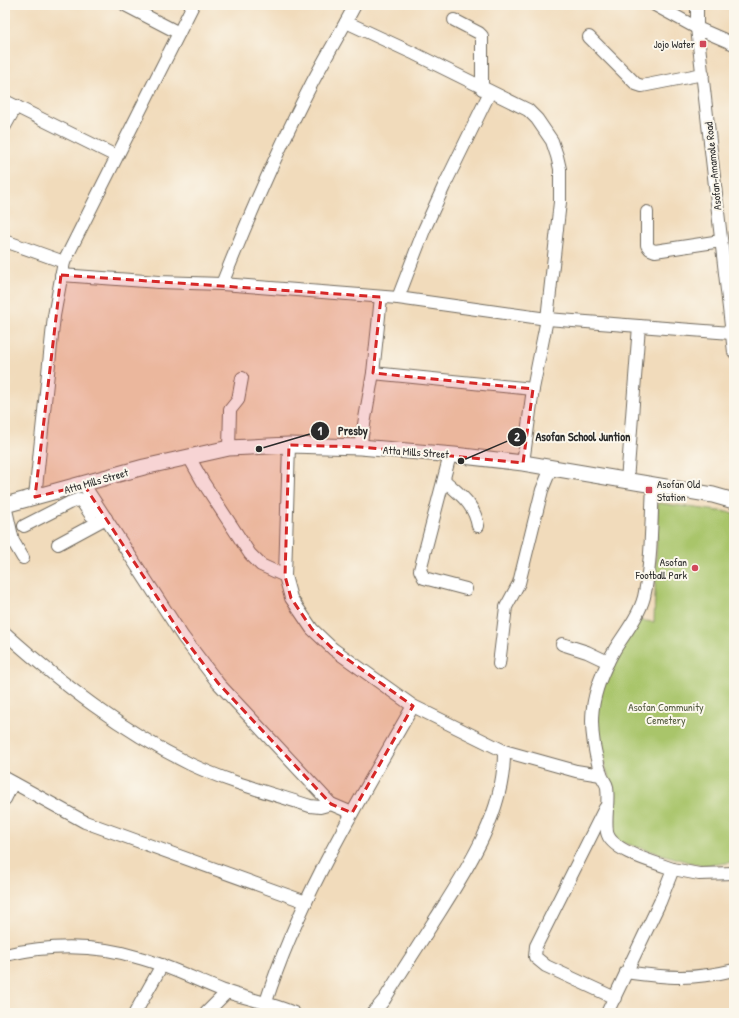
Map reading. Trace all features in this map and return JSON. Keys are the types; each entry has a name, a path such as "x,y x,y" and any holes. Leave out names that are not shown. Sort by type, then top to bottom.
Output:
{"main road":[{"name":"Atta Mills Street","path":"5,505 33,498 66,496 84,485 144,467 229,448 289,445 360,448 450,455 523,463 713,495 734,501"}],"street":[{"path":"125,5 179,34"},
{"path":"39,517 33,498 54,316 64,262 193,5"},
{"path":"222,284 246,224 278,153 311,85 355,5"},
{"path":"655,5 697,28 734,44"},
{"name":"Asofan-Amamole Road","path":"697,5 697,28 734,352"},
{"path":"398,298 430,215 486,90 482,36 454,20"},
{"path":"346,22 415,54 528,110 545,131 557,156 560,169 560,202 547,319 533,389 523,463"},
{"path":"589,37 636,84 642,86 703,74"},
{"path":"5,126 10,104 116,156"},
{"path":"647,212 647,245 650,249 655,251 721,241"},
{"path":"5,241 64,262"},
{"path":"61,275 158,282 222,284 398,298 547,319 731,333"},
{"path":"360,448 372,373 381,297"},
{"path":"627,481 639,326"},
{"path":"372,373 533,389"},
{"path":"229,448 230,410 232,405 238,400 242,378"},
{"path":"289,445 285,576 292,598 312,629 333,649 413,706 504,751 576,771 601,775"},
{"path":"450,455 422,555 420,570 424,578 466,589"},
{"path":"189,457 206,487 250,554 261,566 285,576"},
{"path":"500,664 506,607 519,583 542,490 551,468"},
{"path":"444,480 470,504 476,514 478,526"},
{"path":"84,485 183,637 218,684 331,804 352,813"},
{"path":"653,485 648,574 644,597 634,619 608,662 594,696 591,710 592,727 601,775 607,790 607,834 611,842 633,854 673,869 699,874 734,873"},
{"path":"24,526 39,517 66,496 80,499 91,515"},
{"path":"5,505 13,541 23,558"},
{"path":"58,544 106,518"},
{"path":"5,633 50,673 93,706 141,738 191,764 310,806 320,807 331,804"},
{"path":"562,644 587,652 608,662"},
{"path":"266,1002 283,952 306,902 352,813 413,706"},
{"path":"373,1013 384,1000 471,864 497,798 504,766 504,751"},
{"path":"5,799 9,781 85,822 306,902"},
{"path":"606,806 536,946 536,957 546,966 615,998"},
{"path":"607,1013 660,902 673,869"},
{"path":"5,955 20,951 74,946 106,950 140,957 227,992 266,1002 294,1013"},
{"path":"135,1013 162,966"},
{"path":"626,972 664,978 692,978 734,970"},
{"path":"206,1013 227,992"}],"highlighted area":[{"path":"61,275 381,297 373,373 533,389 523,463 360,447 289,445 285,576 291,598 312,629 333,649 413,706 352,813 331,804 218,683 183,637 84,485 35,497"}],"green space":[{"name":"Asofan Community Cemetery","path":"658,503 734,513 734,862 702,866 620,842 612,833 613,786 606,769 597,721 597,700 610,667 637,620 654,622"}],"place":[{"name":"Jojo Water","path":"703,44"},
{"name":"Presby","path":"259,449"},
{"name":"Asofan School Juntion","path":"461,461"},
{"name":"Asofan Old Station","path":"649,490"},
{"name":"Asofan Football Park","path":"695,568"}]}
